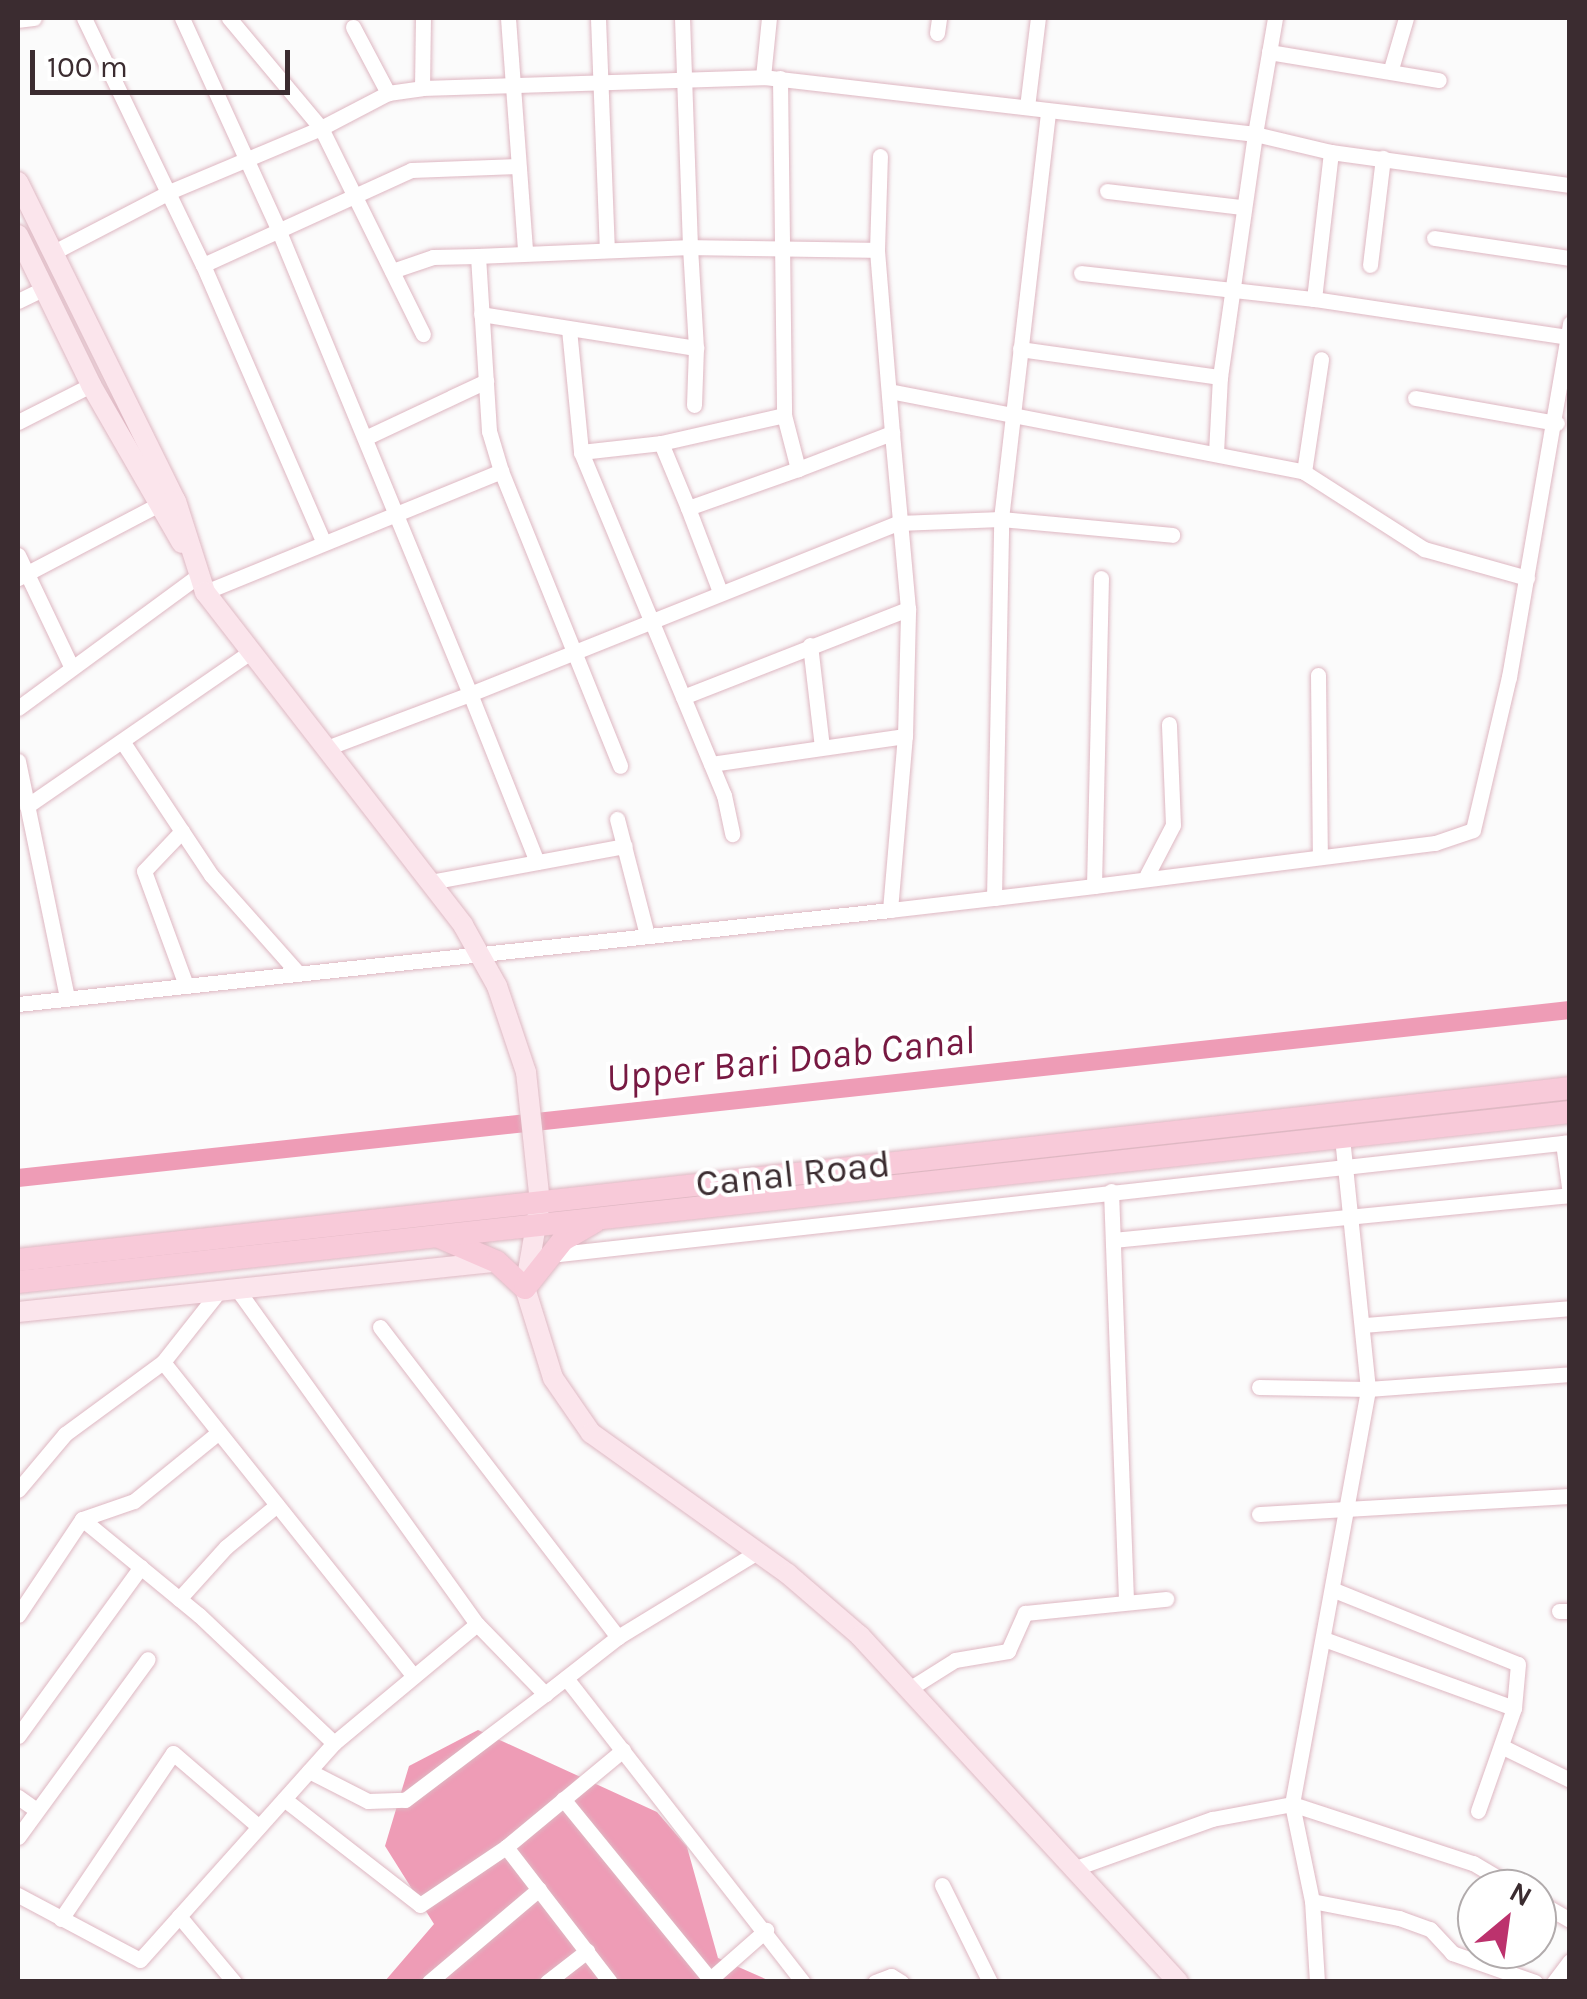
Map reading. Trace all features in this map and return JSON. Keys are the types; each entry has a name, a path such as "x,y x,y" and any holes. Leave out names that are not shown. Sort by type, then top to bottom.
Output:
{"main road":[{"path":"18,182 176,501 189,553 202,583 430,882 478,952 526,1072 540,1202 524,1288 553,1378 591,1433 758,1552 860,1636 1178,1982"},
{"path":"18,235 90,384 156,506 189,553"},
{"name":"Canal Road","path":"18,1260 1570,1088"},
{"name":"Canal Road","path":"18,1282 1570,1112"},
{"path":"524,1288 550,1256 603,1217"},
{"path":"436,1236 497,1262 524,1288"},
{"path":"18,1312 497,1262"}],"street":[{"path":"18,20 34,18"},
{"path":"84,18 169,192 322,541"},
{"path":"182,18 278,229 537,862"},
{"path":"228,18 321,128 423,334"},
{"path":"422,88 423,18"},
{"path":"508,18 510,89 525,251"},
{"path":"598,18 607,249"},
{"path":"682,18 680,80 696,348 694,404"},
{"path":"763,76 769,18"},
{"path":"1027,107 1038,18"},
{"path":"1216,452 1220,377 1241,207 1275,18"},
{"path":"1390,69 1406,18"},
{"path":"353,27 388,92"},
{"path":"1269,52 1439,80"},
{"path":"52,252 169,192 321,128 388,92 422,88 510,89 763,76 1027,107 1048,114 1255,134 1331,152 1570,185"},
{"path":"780,78 784,415 798,468"},
{"path":"994,898 1001,519 1010,412 1048,114"},
{"path":"1314,300 1331,152"},
{"path":"880,156 877,250 908,609 904,736 890,910"},
{"path":"1370,265 1383,158"},
{"path":"202,265 411,170 518,166"},
{"path":"1107,191 1241,207"},
{"path":"1434,238 1570,258"},
{"path":"392,271 432,258 525,251 782,246 877,250"},
{"path":"478,256 486,381 501,471 620,766"},
{"path":"18,1004 1094,886 1147,875 1435,843 1476,826 1528,578 1557,423 1569,330 1081,273"},
{"path":"18,301 43,289"},
{"path":"481,314 696,348"},
{"path":"569,329 580,452 646,620 711,764 732,834"},
{"path":"1020,349 1220,377"},
{"path":"1304,472 1321,358"},
{"path":"365,438 486,381"},
{"path":"18,422 90,384"},
{"path":"888,392 1010,412 1304,472 1424,550 1528,578"},
{"path":"1414,398 1557,423"},
{"path":"580,452 661,443 784,415"},
{"path":"688,508 892,433"},
{"path":"661,443 720,592"},
{"path":"18,708 202,583 501,471"},
{"path":"22,576 156,506"},
{"path":"326,748 898,523 1001,519 1172,535"},
{"path":"18,556 22,576 72,668"},
{"path":"1094,886 1101,578"},
{"path":"682,697 908,609"},
{"path":"810,645 822,746"},
{"path":"27,806 252,651"},
{"path":"1318,675 1320,856"},
{"path":"1147,875 1173,825 1169,724"},
{"path":"711,764 904,736"},
{"path":"122,741 182,831 297,972"},
{"path":"18,762 67,998"},
{"path":"616,819 647,935"},
{"path":"182,831 144,872 186,985"},
{"path":"430,882 625,846"},
{"path":"1316,1982 1312,1901 1292,1804 1368,1389 1354,1218 1342,1137"},
{"path":"550,1256 1566,1142 1570,1194 1113,1240"},
{"path":"1111,1191 1126,1602"},
{"path":"18,1490 65,1434 163,1362 228,1290 477,1624 545,1694"},
{"path":"1364,1325 1570,1308"},
{"path":"380,1327 618,1638"},
{"path":"163,1362 412,1674"},
{"path":"1259,1387 1368,1389 1570,1374"},
{"path":"18,1616 82,1519 134,1500 219,1432"},
{"path":"1259,1514 1346,1514 1570,1496"},
{"path":"179,1599 202,1569 278,1505"},
{"path":"82,1519 179,1599 334,1743"},
{"path":"309,1772 368,1801 406,1800 618,1638 758,1552"},
{"path":"18,1736 141,1568"},
{"path":"1334,1590 1512,1660 1522,1672 1503,1748 1478,1812"},
{"path":"909,1689 955,1660 1008,1651 1025,1613 1166,1599"},
{"path":"18,1895 140,1960 334,1743 412,1674 477,1624"},
{"path":"1324,1640 1514,1708"},
{"path":"18,1837 148,1659"},
{"path":"566,1678 803,1982"},
{"path":"1503,1748 1570,1780"},
{"path":"284,1799 420,1905 506,1847 623,1750"},
{"path":"62,1919 173,1753 258,1827"},
{"path":"18,1796 35,1809"},
{"path":"563,1800 708,1980 766,1930"},
{"path":"1073,1869 1212,1820 1292,1804 1481,1869"},
{"path":"506,1847 610,1982"},
{"path":"942,1885 990,1982"},
{"path":"428,1982 539,1889"},
{"path":"1312,1901 1399,1918 1430,1929 1452,1952 1535,1982"},
{"path":"179,1916 234,1982"},
{"path":"547,1982 587,1952"},
{"path":"1554,1982 1570,1962"},
{"path":"876,1982 890,1976 900,1982"}],"shaded area":[{"path":"478,1730 657,1812 687,1847 718,1958 770,1981 385,1981 434,1924 385,1846 409,1766"}],"waterway":[{"name":"Upper Bari Doab Canal","path":"18,1178 1570,1010"}]}
